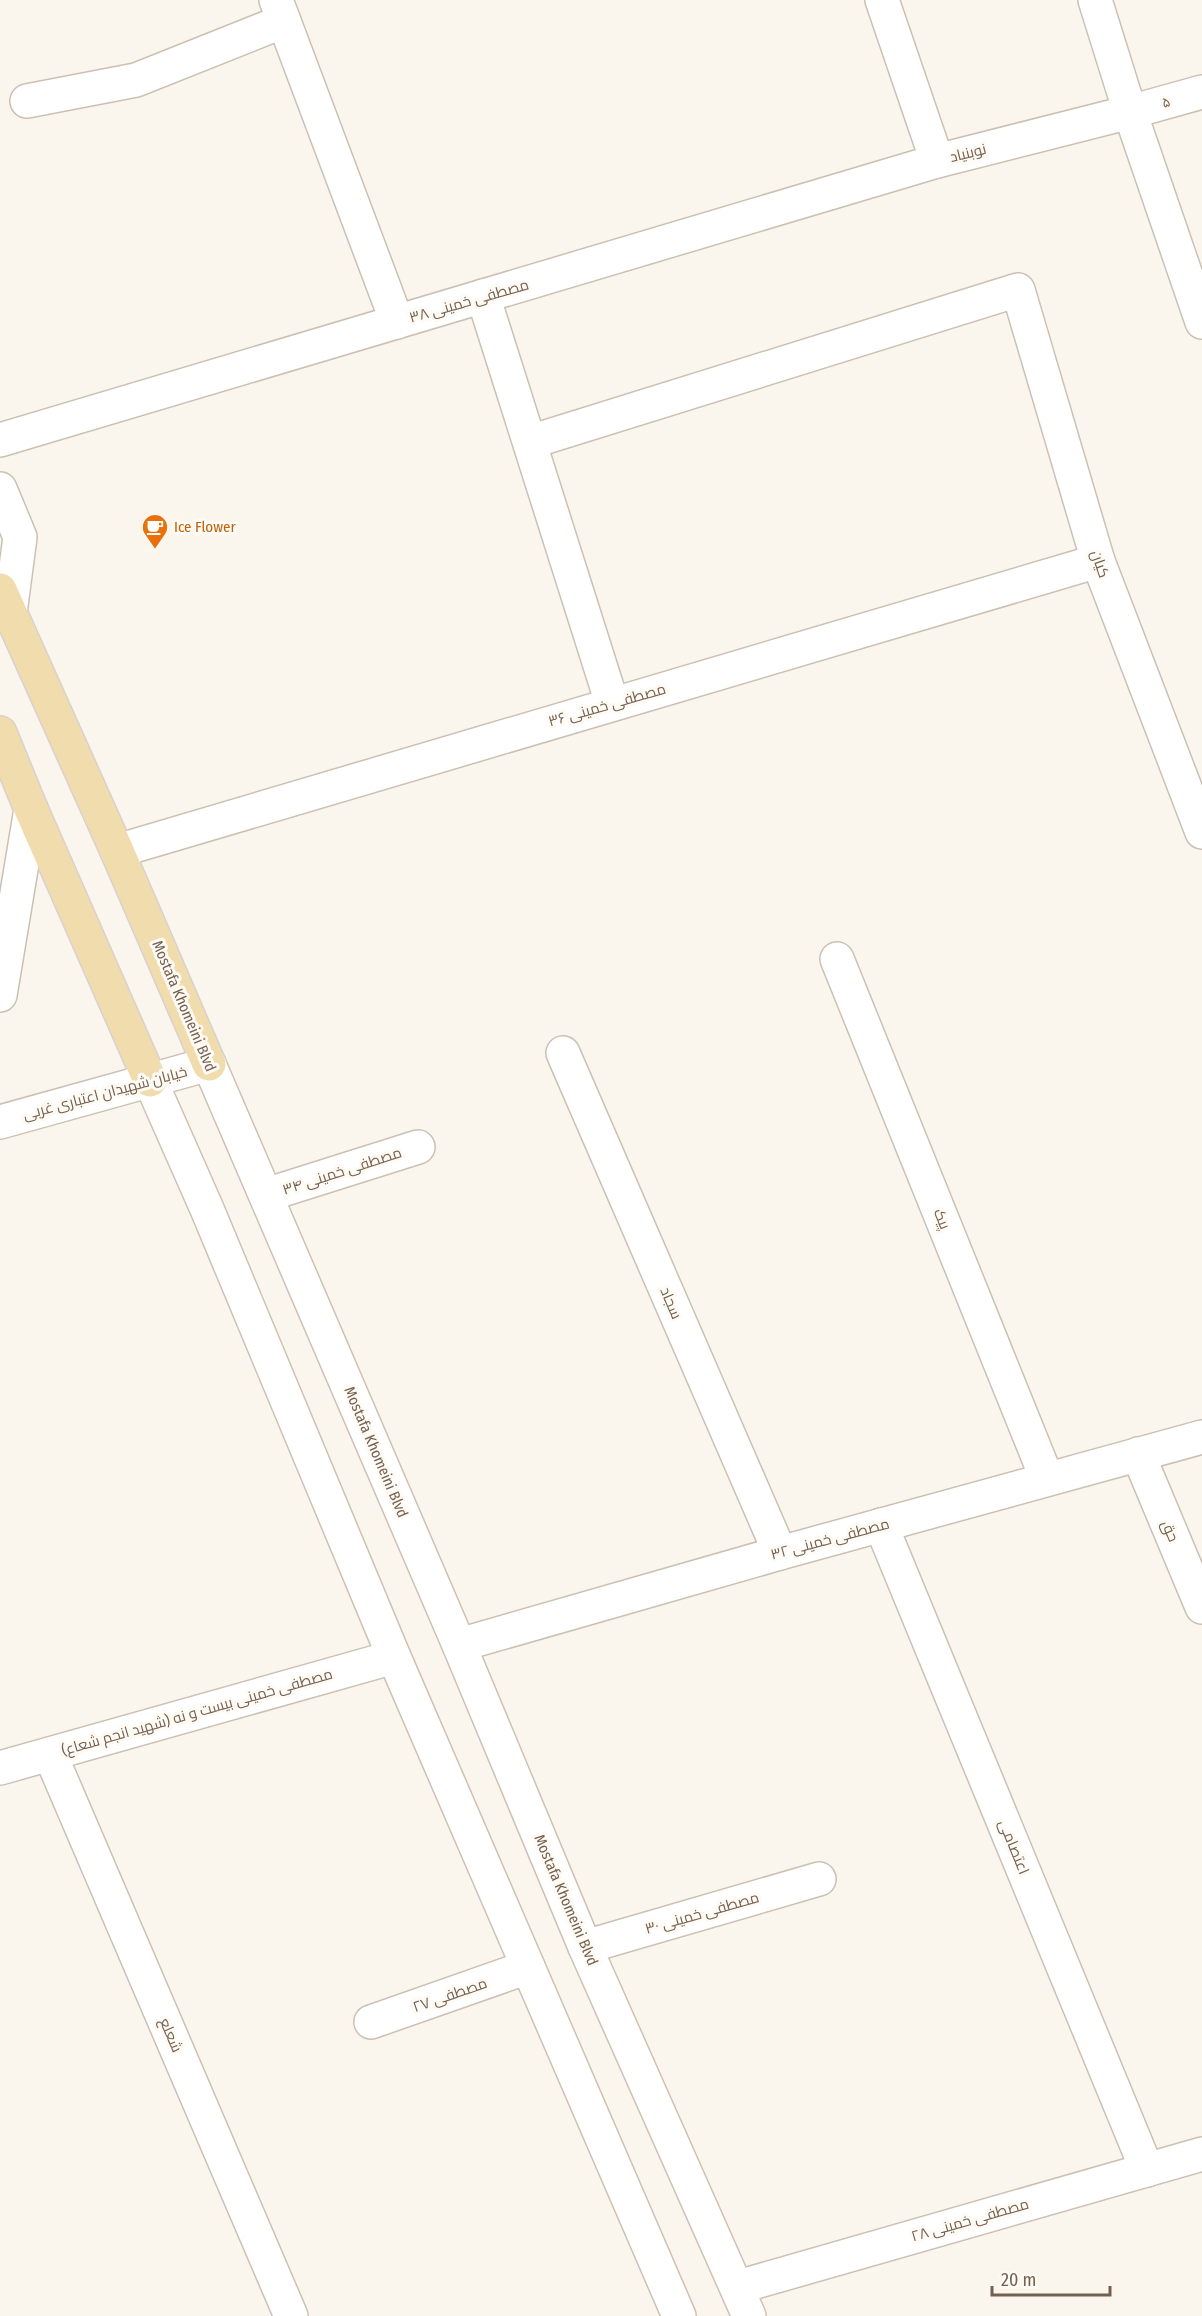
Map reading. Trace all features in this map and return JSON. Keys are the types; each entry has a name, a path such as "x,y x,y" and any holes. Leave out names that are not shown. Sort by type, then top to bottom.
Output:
{"main road":[{"name":"Mostafa Khomeini Blvd","path":"5,602 117,851 209,1064"},
{"path":"0,733 150,1080"}],"street":[{"name":"نوبنیاد","path":"882,0 937,161 1130,112"},
{"path":"1095,0 1130,112 1202,322"},
{"path":"27,101 136,80 280,10 397,322"},
{"name":"۵","path":"1130,112 1202,92"},
{"name":"مصطفی خمینی ۳۸","path":"0,440 937,161"},
{"name":"کیان","path":"530,442 1018,290 1098,561 1202,832"},
{"path":"483,297 612,703"},
{"path":"0,489 20,537 5,602"},
{"name":"مصطفی خمینی ۳۶","path":"117,851 1098,561"},
{"path":"0,995 31,808"},
{"name":"پیک","path":"837,959 1047,1479"},
{"name":"سجاد","path":"563,1053 780,1553"},
{"name":"خیابان شهیدان اعتباری غربی","path":"0,1122 209,1064"},
{"name":"Mostafa Khomeini Blvd","path":"209,1064 459,1646 585,1947 744,2301"},
{"path":"150,1080 207,1209 394,1657 678,2316"},
{"name":"مصطفی خمینی ۳۴","path":"266,1195 418,1147"},
{"name":"مصطفی خمینی ۳۲","path":"459,1646 780,1553 1202,1437"},
{"name":"حق","path":"1138,1454 1202,1607"},
{"name":"اعتصامی","path":"881,1525 1147,2170"},
{"name":"مصطفی خمینی بیست و نه (شهید انجم شعاع)","path":"0,1768 394,1657"},
{"name":"شعلع","path":"50,1754 291,2316"},
{"name":"مصطفی خمینی ۳۰","path":"585,1947 819,1879"},
{"name":"مصطفی ۲۷","path":"371,2022 528,1967"},
{"name":"مصطفی خمینی ۲۸","path":"744,2301 1202,2154"}],"place":[{"name":"Ice Flower","path":"155,550"}]}
